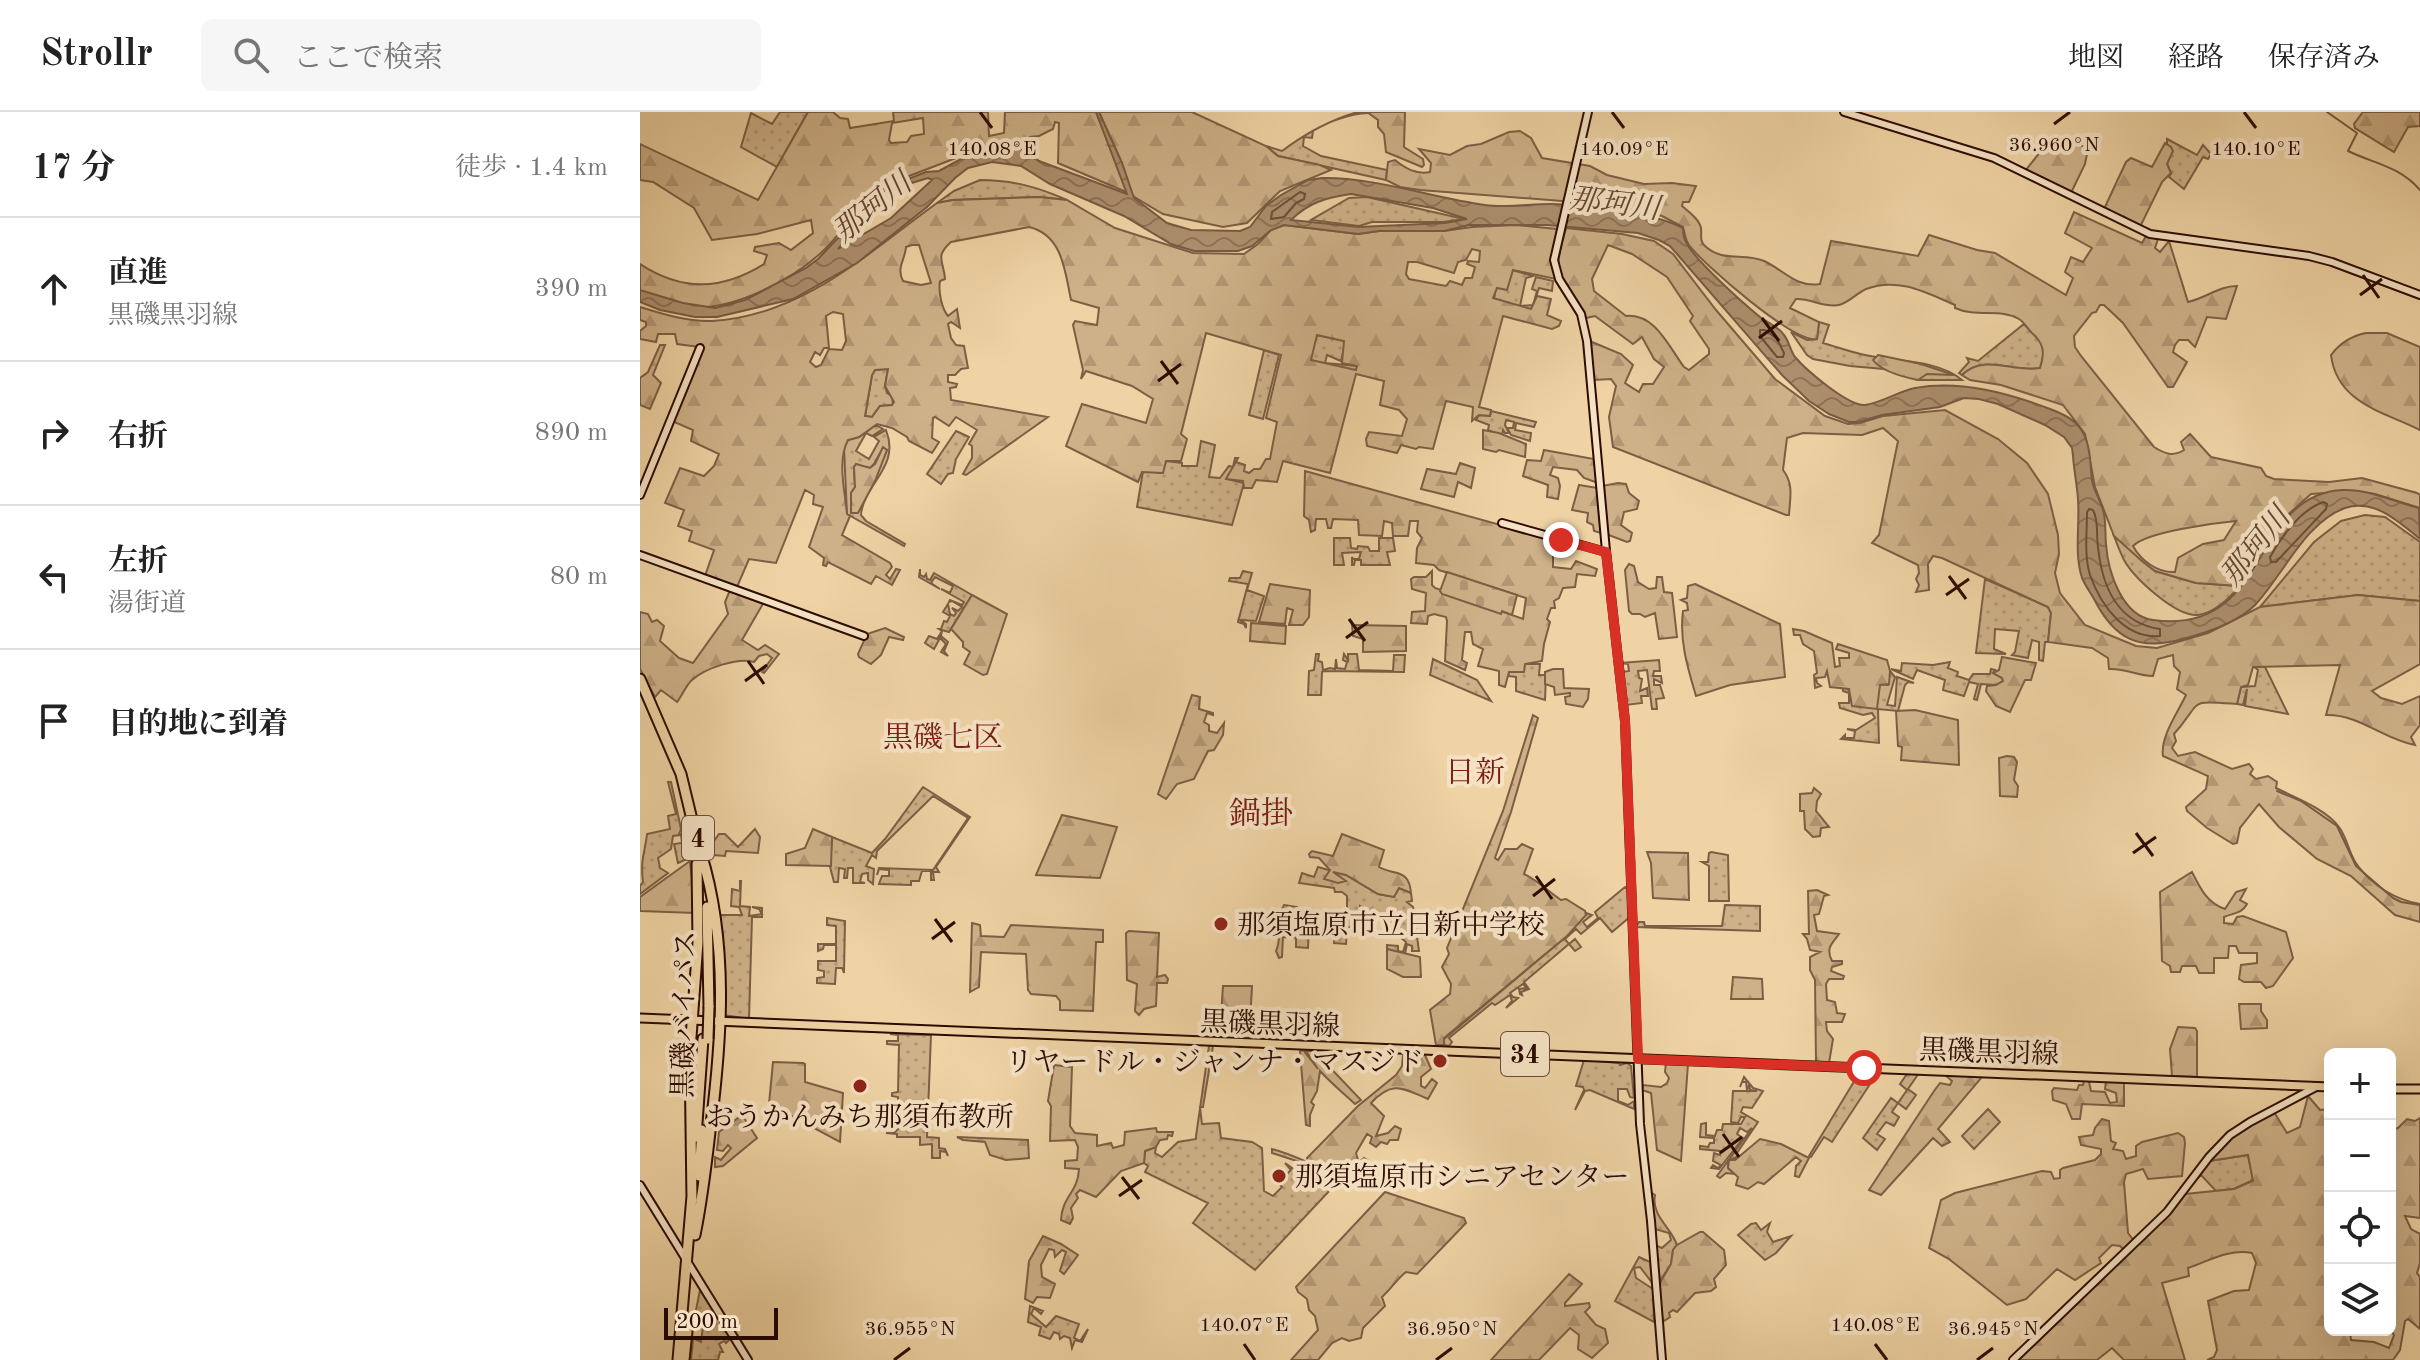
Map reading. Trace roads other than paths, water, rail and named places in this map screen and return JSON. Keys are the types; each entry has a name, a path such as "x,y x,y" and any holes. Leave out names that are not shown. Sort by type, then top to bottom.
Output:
{"highway":[{"name":"黒磯バイパス","path":"640,679 681,774 701,853 710,945 695,1235 678,1360"},
{"name":"黒磯バイパス","path":"640,693 677,777 697,864 704,933 706,1007"},
{"name":"4","path":"695,1235 718,1077 721,1022 718,945 701,853"},
{"name":"4","path":"692,1200 690,1081 698,942 697,864"},
{"name":"黒磯バイパス","path":"684,1360 692,1200 705,1039"}],"main road":[{"name":"黒磯黒羽線","path":"640,1018 2324,1086"},
{"path":"2396,1089 2420,1089"}],"street":[{"path":"1588,112 1557,241 1555,270 1579,309 1587,341 1626,730 1640,1134 1651,1221 1662,1360"},
{"path":"1844,112 1991,157 2150,234 2323,259 2420,295"},
{"path":"640,495 700,348"},
{"path":"1502,523 1606,552"},
{"path":"640,555 864,636"},
{"path":"2013,1360 2167,1212 2230,1135 2318,1086"},
{"path":"640,1185 748,1360"}],"water":[{"path":"1096,112 1099,112 1122,163 1134,198 1167,223 1191,230 1240,231 1250,227 1266,206 1281,195 1308,180 1322,178 1383,184 1485,205 1582,206 1637,213 1670,222 1683,228 1689,248 1719,280 1760,317 1782,332 1800,363 1847,399 1863,405 1915,388 1967,387 2018,398 2074,421 2084,434 2088,447 2093,484 2104,514 2107,555 2114,579 2125,602 2142,617 2153,620 2191,619 2220,607 2241,587 2290,514 2313,497 2353,490 2419,508 2420,539 2386,513 2366,506 2345,508 2331,515 2306,537 2265,593 2240,617 2192,637 2167,642 2153,644 2130,639 2120,633 2102,613 2082,578 2078,559 2078,499 2072,448 2064,437 2045,425 1979,399 1964,398 1940,407 1882,415 1858,422 1829,414 1809,401 1782,375 1670,246 1638,233 1547,225 1469,225 1444,231 1358,234 1284,225 1271,230 1252,246 1238,251 1194,251 1171,244 1124,216 1050,184 1021,166 992,162 968,168 927,207 857,263 793,299 717,317 695,317 660,310 640,302 640,290 683,303 715,308 745,300 818,259 841,235 857,210 877,191 926,172 939,171 961,159 989,150 1016,147 1026,150 1039,161 1127,194","holes":["928,178 932,180 891,218 838,249 858,224 861,213 871,200 882,192","1351,194 1433,208 1467,219 1359,227 1291,220 1318,202"]}],"waterway":[{"path":"2327,112 2357,133 2348,151 2395,171 2420,190"},
{"path":"2277,791 2301,801 2337,826 2356,866 2393,898 2420,905"}],"place":[{"name":"那須塩原市立日新中学校","path":"1221,924"},
{"name":"リヤードル・ジャンナ・マスジド","path":"1440,1061"},
{"name":"おうかんみち那須布教所","path":"860,1086"},
{"name":"那須塩原市シニアセンター","path":"1279,1176"}],"district":[{"name":"黒磯七区","path":"943,737"},
{"name":"日新","path":"1475,772"},
{"name":"鍋掛","path":"1261,813"}],"water label":[{"name":"那珂川","path":"1615,203"},
{"name":"那珂川","path":"872,207"},
{"name":"那珂川","path":"2255,546"}]}
